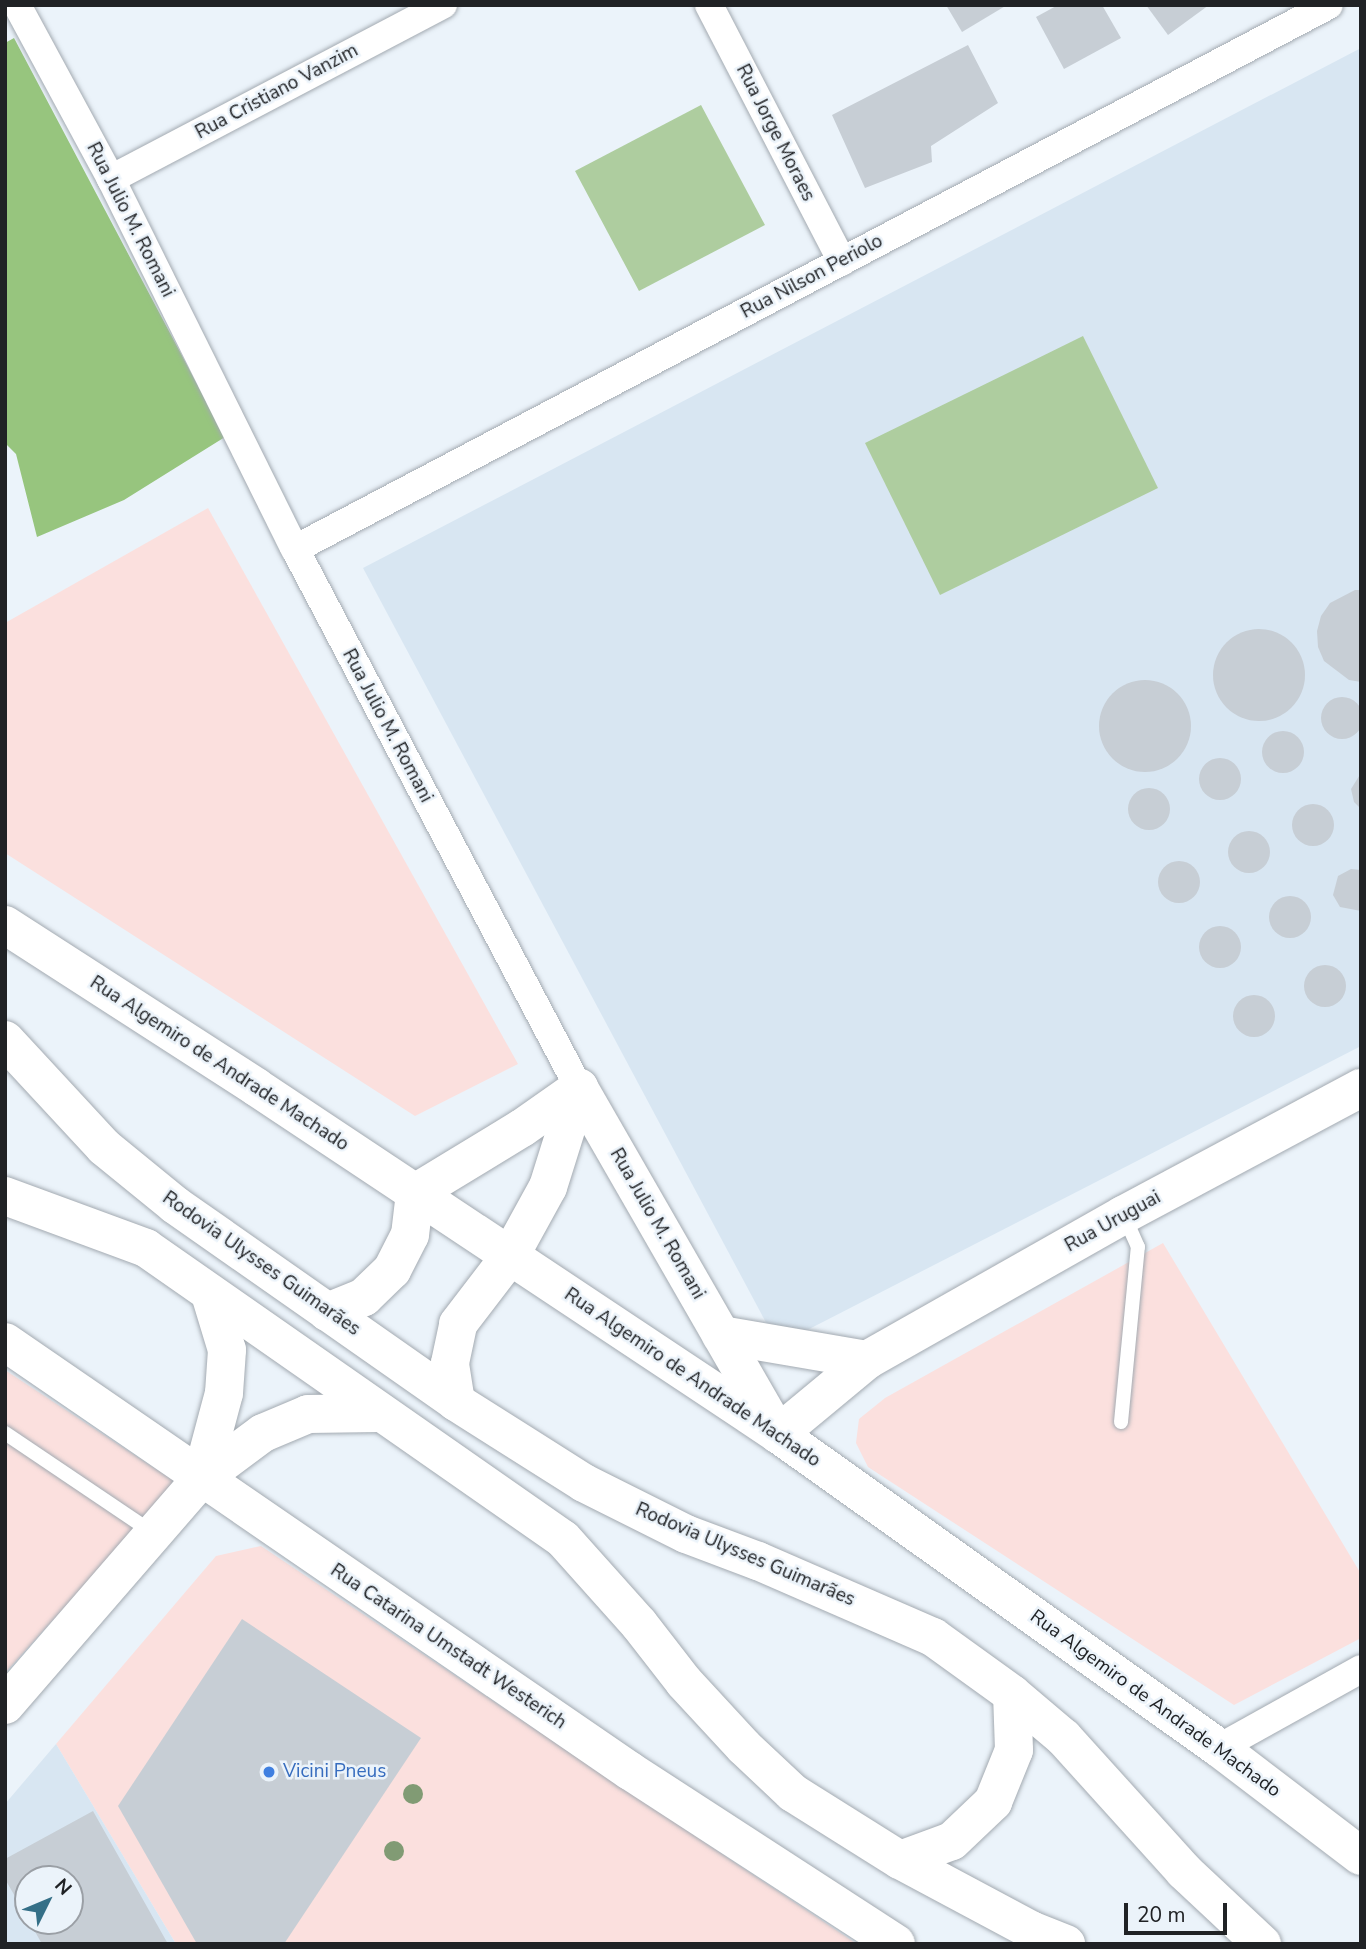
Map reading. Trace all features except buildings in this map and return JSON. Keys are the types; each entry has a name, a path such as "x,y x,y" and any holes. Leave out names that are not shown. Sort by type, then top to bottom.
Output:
{"main road":[{"name":"Rua Algemiro de Andrade Machado","path":"5,925 778,1434 1219,1748 1361,1856"},
{"name":"Rodovia Ulysses Guimarães","path":"5,1040 104,1147 175,1205 456,1402 584,1483 686,1534 758,1561 933,1637 1013,1694 1064,1738 1184,1871 1262,1944"},
{"path":"327,1312 364,1297 392,1270 410,1235 415,1193 483,1153 579,1088"},
{"path":"456,1402 450,1363 458,1324 510,1256 548,1187 579,1088"},
{"name":"Rua Julio M. Romani","path":"579,1088 778,1434"},
{"name":"Rua Uruguai","path":"778,1434 867,1360 1123,1215 1361,1088"},
{"path":"5,1196 146,1248 563,1539 639,1624 684,1682 744,1747 793,1793 900,1860 1007,1917 1066,1944"},
{"path":"201,1479 224,1393 227,1350 211,1294"},
{"path":"721,1335 867,1360"},
{"name":"Rua Catarina Umstadt Westerich","path":"5,1342 630,1771 896,1944"},
{"path":"5,1705 201,1479 264,1433 308,1414 379,1413"},
{"path":"900,1860 952,1841 993,1802 1014,1750 1013,1694"}],"street":[{"name":"Rua Cristiano Vanzim","path":"110,179 443,5"},
{"name":"Rua Jorge Moraes","path":"709,5 842,262"},
{"name":"Rua Nilson Periolo","path":"295,549 1329,5"},
{"name":"Rua Julio M. Romani","path":"16,18 110,179 295,549 579,1088"},
{"path":"1219,1748 1361,1669"}],"lane":[{"path":"1121,1422 1138,1247 1123,1215"},
{"path":"5,1433 155,1534"}],"shaded area":[{"path":"1361,48 1361,1046 778,1345 363,568"},
{"path":"208,508 518,1064 415,1116 5,853 5,623"},
{"path":"1163,1243 1361,1574 1361,1638 1234,1705 868,1467 856,1443 859,1419 885,1398"},
{"path":"5,1370 177,1483 5,1673"},
{"path":"261,1546 857,1944 176,1944 56,1744 216,1556"},
{"path":"56,1744 176,1944 5,1944 5,1804"}],"green space":[{"path":"14,38 225,437 124,500 37,537 16,454 5,443 5,43"},
{"path":"701,105 765,225 639,291 575,171"},
{"path":"1083,336 1158,488 940,595 865,443"}],"place":[{"name":"Vicini Pneus","path":"269,1772"}]}
